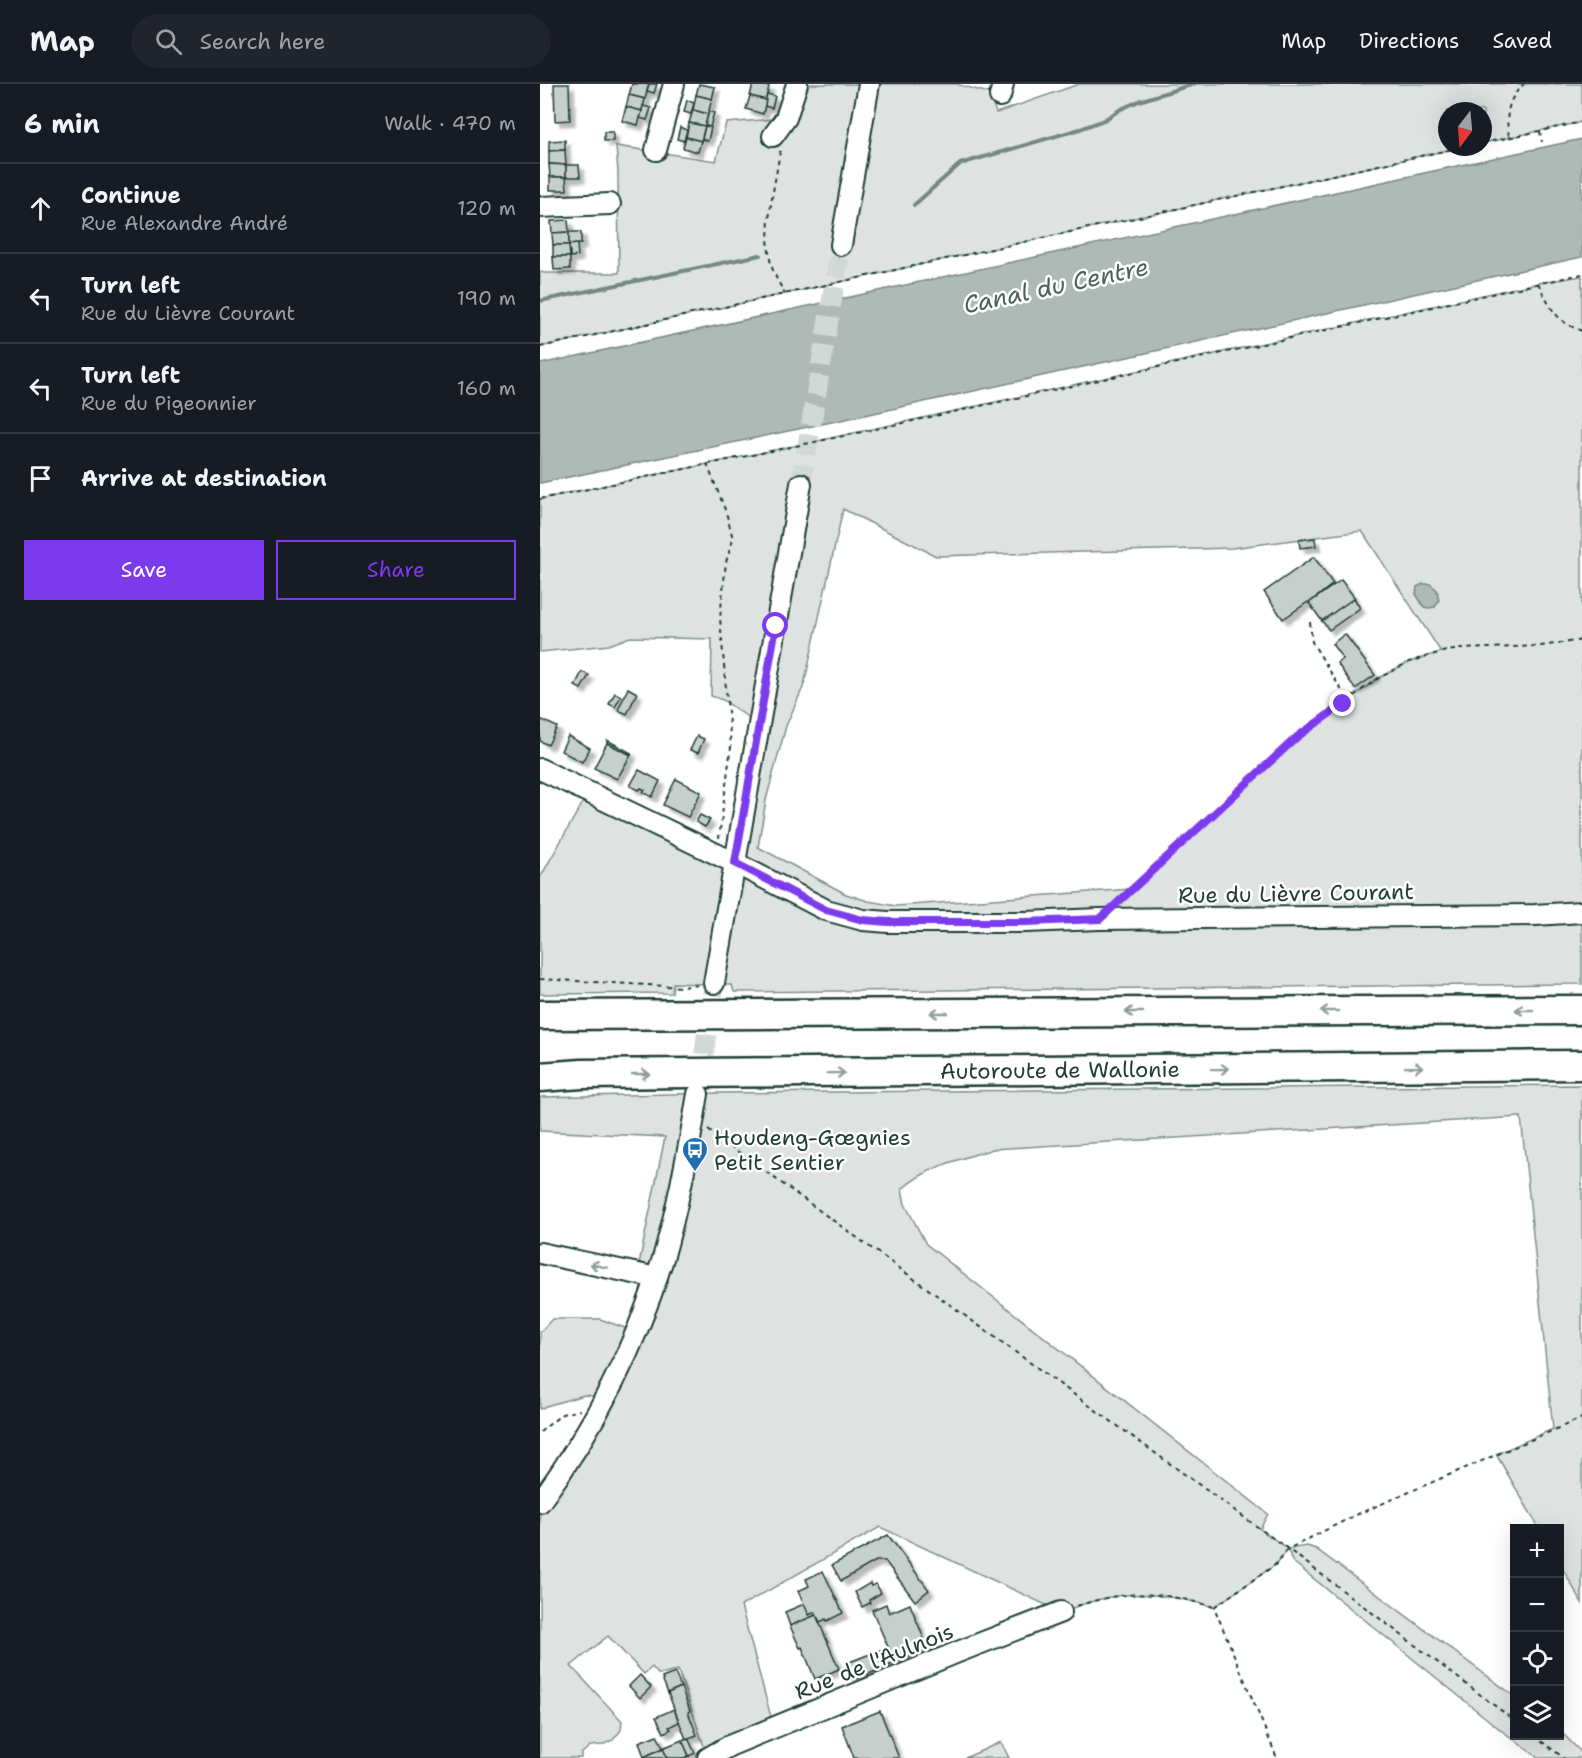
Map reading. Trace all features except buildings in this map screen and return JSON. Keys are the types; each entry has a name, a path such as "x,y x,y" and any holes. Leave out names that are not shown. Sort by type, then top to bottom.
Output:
{"highway":[{"path":"540,1015 1582,1010"},
{"name":"Autoroute de Wallonie","path":"540,1077 582,1074 1582,1065"},
{"path":"540,1072 582,1074"}],"street":[{"path":"651,144 674,84"},
{"path":"773,136 786,118 797,84"},
{"path":"841,244 869,84"},
{"path":"540,207 610,204"},
{"path":"714,983 801,484"},
{"name":"Rue du Lièvre Courant","path":"540,769 735,863 826,910 863,920 1026,922 1100,919 1535,915 1582,912"},
{"path":"540,1502 598,1412 632,1342 657,1278 676,1208 698,1094"},
{"path":"540,1253 657,1278"},
{"name":"Rue de l'Aulnois","path":"708,1758 729,1746 1061,1612"}],"path":[{"path":"1509,137 1508,109 1516,84"},
{"path":"1515,92 1524,84"},
{"path":"1492,140 1582,122"},
{"path":"1540,131 1542,142"},
{"path":"773,136 780,148 771,214 770,262 784,294"},
{"path":"540,346 1438,152"},
{"path":"540,499 853,434 1582,274"},
{"path":"1538,283 1550,308 1560,320 1582,331"},
{"path":"707,464 726,512 733,539 726,562 720,618 731,747 721,827 715,854"},
{"path":"1310,622 1312,642 1348,700"},
{"path":"1100,919 1297,737 1377,679 1429,655 1461,649 1541,646 1582,640"},
{"path":"540,979 682,987 714,983"},
{"path":"694,1119 1288,1549 1510,1717"},
{"path":"540,1432 562,1414 579,1409 598,1412"},
{"path":"1061,1612 1097,1600 1136,1594 1179,1598 1214,1607 1275,1565 1288,1549 1358,1514 1582,1418"},
{"path":"1214,1607 1278,1758"},
{"path":"1539,1740 1564,1758"}],"shaded area":[{"path":"797,84 956,84 989,93 996,113 1079,84 1582,84 1582,122 1492,141 1492,102 1438,102 1438,152 540,347 540,272 619,273 616,146 716,161 726,123 786,118"},
{"path":"1582,276 1582,984 734,992 732,985 673,983 672,993 540,994 540,878 588,793 735,863 759,725 723,700 711,696 712,639 630,637 609,645 540,652 540,499 808,443 1538,283","holes":["843,509 936,556 1232,548 1362,531 1441,652 1409,662 1377,679 1297,737 1132,889 896,906 868,901 846,894 758,847 766,800 786,726 804,685"]},
{"path":"1582,1085 1582,1603 1564,1571 1564,1524 1537,1524 1496,1454 1553,1429 1521,1117 993,1149 934,1169 902,1189 905,1204 926,1244 1268,1514 1260,1529 1288,1549 1307,1546 1316,1549 1510,1693 1510,1737 1292,1561 1288,1550 1275,1565 1214,1607 1170,1597 1141,1594 1097,1600 1061,1612 880,1527 741,1606 774,1728 708,1758 678,1670 658,1674 652,1667 644,1674 608,1636 571,1666 622,1721 621,1730 613,1740 602,1745 590,1746 581,1754 581,1758 540,1758 540,1502 605,1397 584,1395 540,1409 540,1332 552,1319 600,1319 636,1332 656,1278 637,1274 665,1137 540,1131 540,1097 715,1093"},
{"path":"1564,1735 1582,1753 1582,1758 1540,1758 1515,1740 1564,1740"},
{"path":"1001,1742 1009,1758 965,1758"}],"water":[{"name":"Canal du Centre","path":"1582,139 1582,257 865,415 540,483 540,364"},
{"path":"1430,584 1437,590 1439,601 1435,607 1424,607 1416,594 1417,587"}],"waterway":[{"path":"914,205 960,164 1080,129 1104,120 1139,101 1194,84"},
{"path":"540,301 760,255"}],"tunnel":[{"path":"801,484 841,245"},
{"path":"700,1084 714,983"}],"place":[{"name":"Houdeng-Gœgnies Petit Sentier","path":"695,1173"}],"route":[{"path":"776,626 735,863 826,910 863,920 1026,922 1100,919 1297,737 1343,704"}]}
